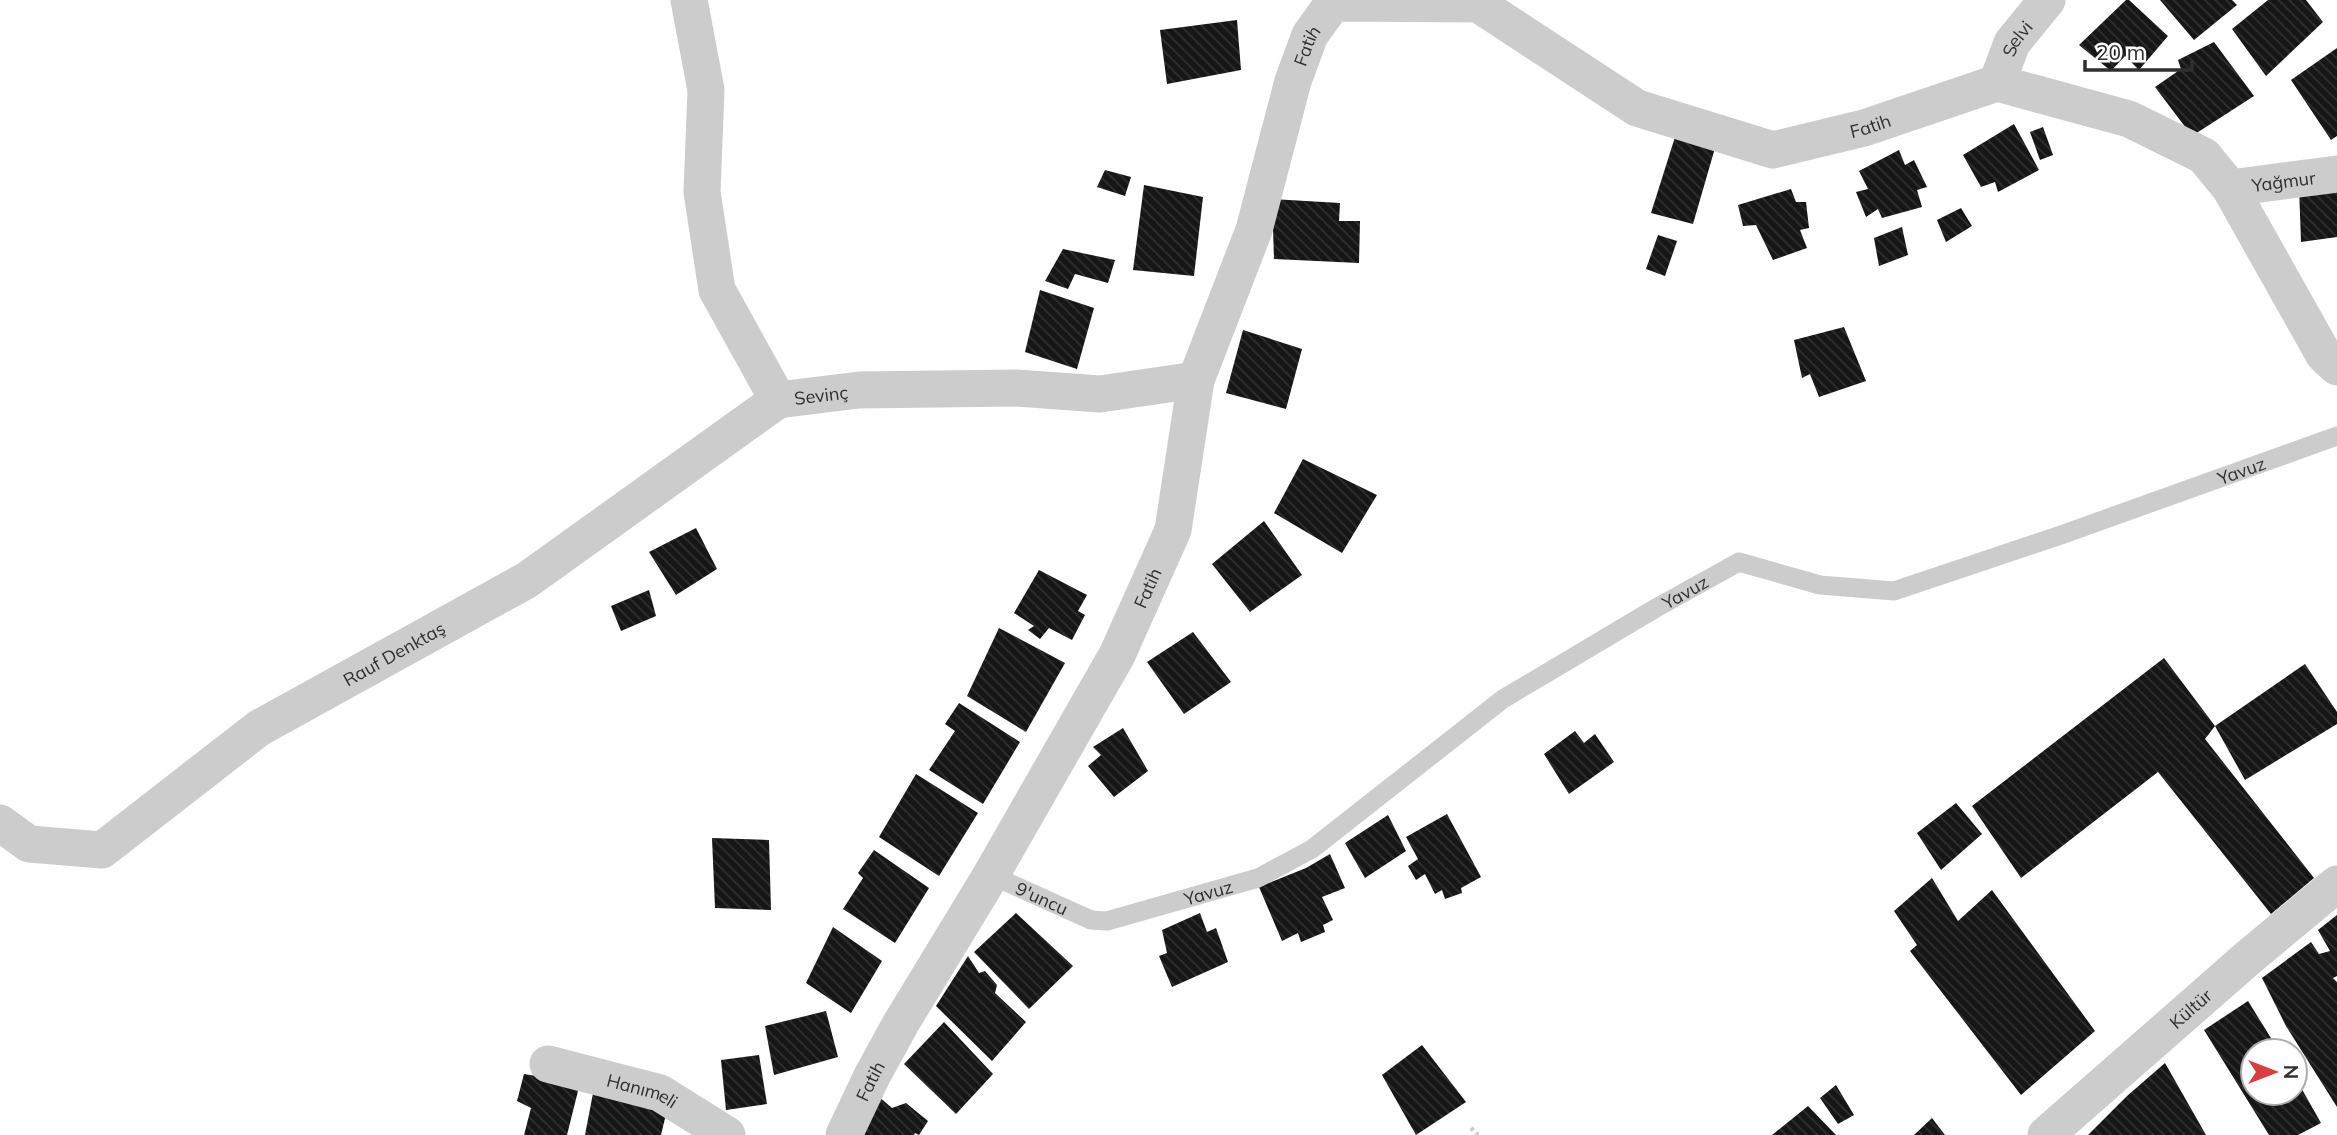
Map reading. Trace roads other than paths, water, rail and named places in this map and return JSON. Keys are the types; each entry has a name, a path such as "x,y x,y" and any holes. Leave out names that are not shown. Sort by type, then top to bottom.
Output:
{"street":[{"name":"Sevinç","path":"689,0 706,90 702,192 717,290 778,400 859,390 1016,388 1100,394 1196,380"},
{"name":"Selvi","path":"1997,83 2012,43 2047,0"},
{"name":"Fatih","path":"844,1135 901,1023 991,875 1117,655 1173,530 1196,380 1254,230 1297,69 1310,35 1333,3 1479,2 1637,108 1773,150 1864,128 1997,83"},
{"path":"1997,83 2129,120 2204,156 2230,188 2324,355 2337,367"},
{"name":"Yağmur","path":"2230,188 2337,174"},
{"name":"Rauf Denktaş","path":"0,824 29,844 102,850 259,728 527,580 778,400"},
{"name":"Kültür","path":"2046,1135 2249,957 2337,884"},
{"name":"Hanımeli","path":"548,1064 660,1093 727,1135"}],"lane":[{"name":"Yavuz","path":"1091,920 1107,921 1258,878 1312,849 1503,699 1739,562 1820,585 1894,592 2337,436"},
{"name":"9'uncu","path":"991,875 1091,920"}]}
